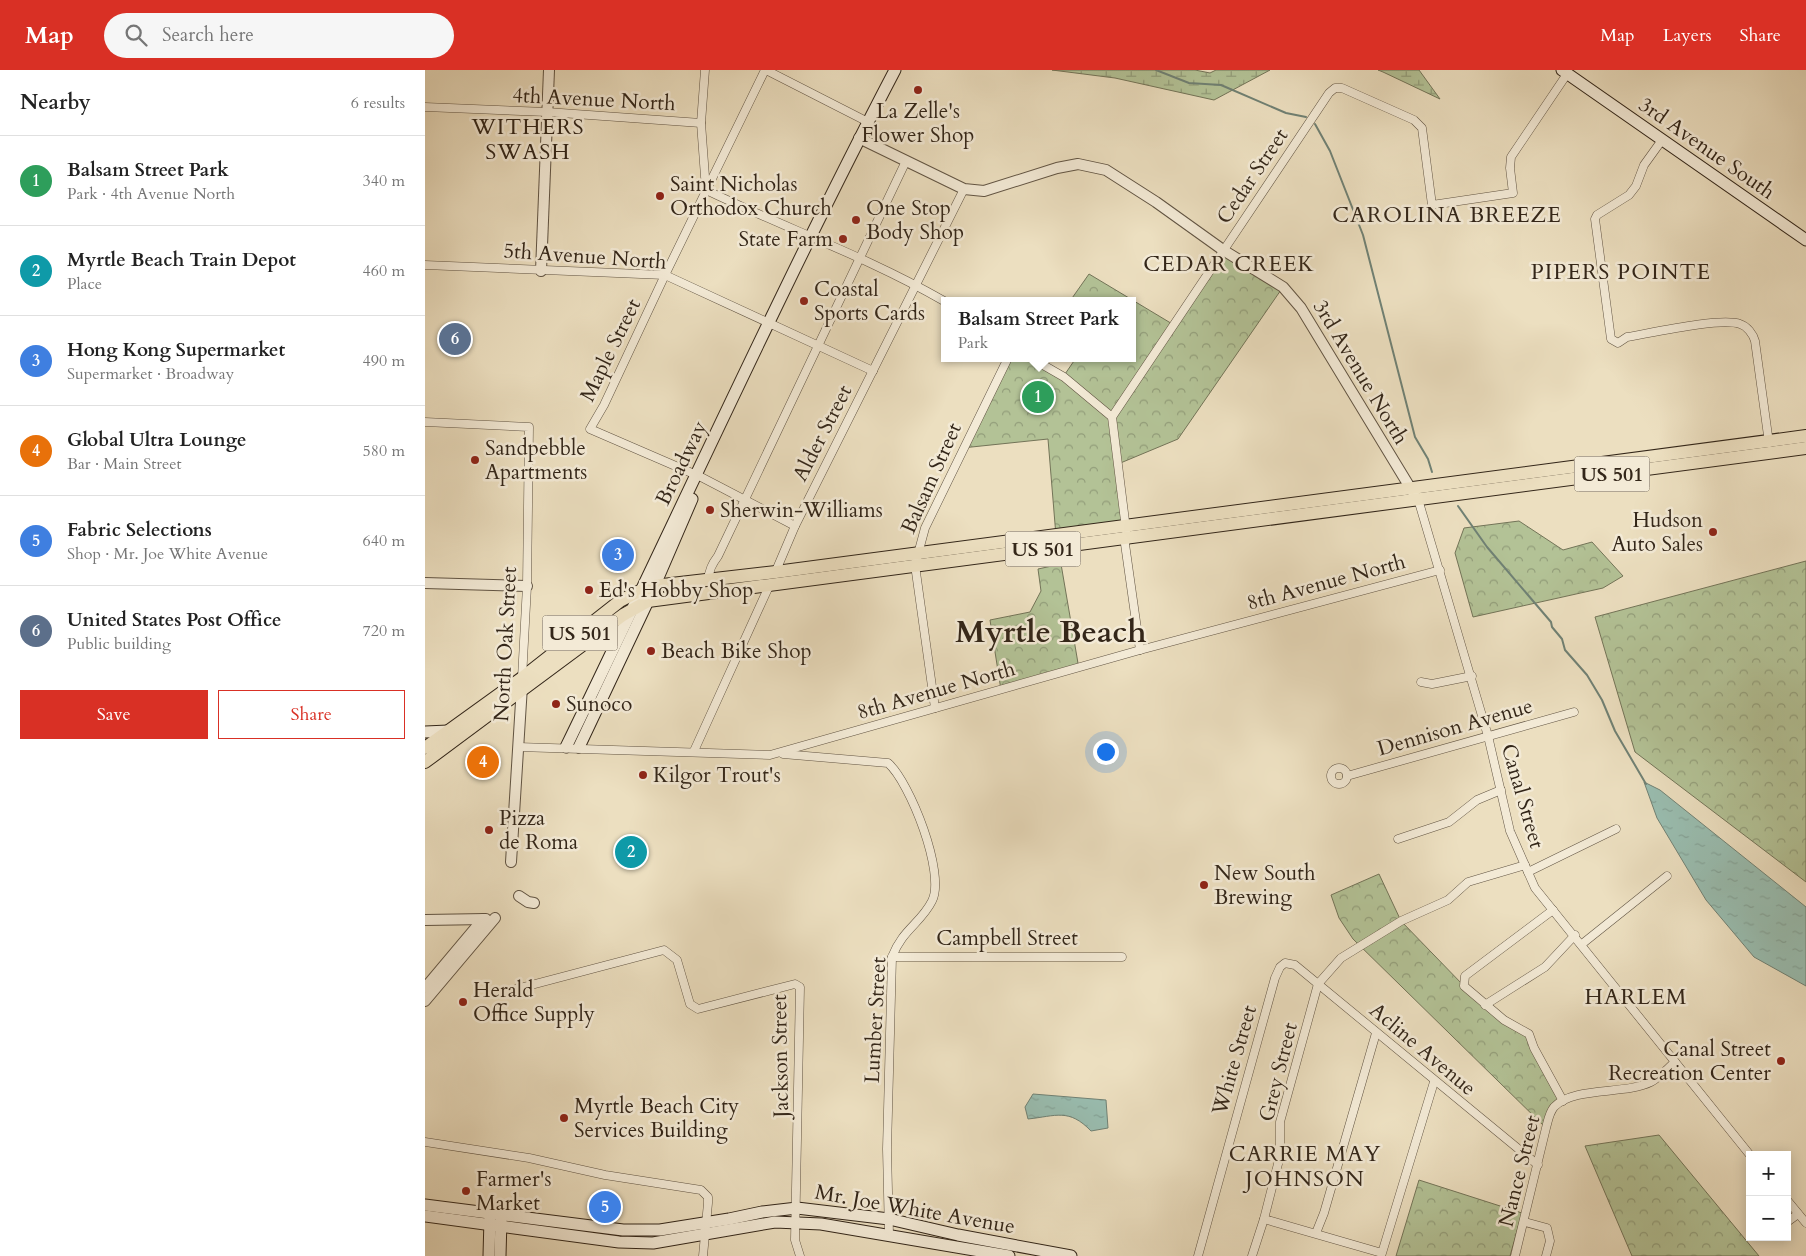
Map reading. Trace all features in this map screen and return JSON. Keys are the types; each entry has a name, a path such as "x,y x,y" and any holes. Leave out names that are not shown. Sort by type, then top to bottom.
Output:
{"main road":[{"name":"Broadway","path":"579,747 698,476 815,237 859,138 895,70"},
{"name":"3rd Avenue South","path":"1564,72 1806,240"},
{"name":"US 501","path":"1770,447 1806,436"},
{"name":"US 501","path":"522,685 621,601 644,596 1770,447 1806,448"},
{"name":"Broadway","path":"654,586 698,476"},
{"name":"US 501","path":"425,762 451,736 632,610 654,586 773,578"},
{"path":"566,747 632,610"},
{"path":"425,732 451,736"},
{"name":"US 501","path":"428,744 451,736"},
{"name":"Mr. Joe White Avenue","path":"425,1205 619,1242 653,1243 775,1222 821,1224 1009,1256"},
{"name":"Mr. Joe White Avenue","path":"425,1216 623,1230 660,1230 797,1208 889,1219 958,1235 1071,1256"},
{"path":"489,1256 496,1220"},
{"path":"496,1220 500,1256"}],"street":[{"path":"541,271 549,70"},
{"path":"705,70 701,123 706,190 764,218 815,237 861,258 916,285 941,300"},
{"path":"765,70 868,122"},
{"name":"Maple Street","path":"698,476 590,429 604,405 665,274 765,70"},
{"name":"Cedar Street","path":"1111,417 1329,93 1335,88 1342,88 1414,120 1421,128 1432,205 1513,193 1510,168 1511,157 1564,72"},
{"name":"4th Avenue North","path":"425,107 547,112 701,123"},
{"name":"3rd Avenue North","path":"859,138 963,189 984,191 1057,168 1078,164 1093,166 1118,176 1223,250 1283,287 1301,308 1415,494"},
{"path":"1661,140 1644,165 1636,186 1629,194 1597,215 1595,219 1611,340 1618,343 1627,337 1724,322 1742,324 1753,335 1755,341 1770,447"},
{"path":"709,581 709,572 713,563 907,161"},
{"name":"Alder Street","path":"694,751 795,526 963,189"},
{"name":"5th Avenue North","path":"425,265 541,271 665,274 873,371"},
{"name":"Balsam Street","path":"935,708 916,560 925,528 1006,362"},
{"path":"1038,362 1064,377 1111,417 1126,531 1125,544 1140,650"},
{"name":"North Oak Street","path":"425,422 529,427 527,586 516,809 511,862"},
{"path":"698,476 795,526"},
{"name":"Canal Street","path":"1415,494 1440,570 1488,736 1510,831 1535,888 1575,935 1747,1151"},
{"name":"8th Avenue North","path":"518,747 694,751 737,755 777,753 1140,650 1440,570"},
{"path":"425,583 527,586"},
{"path":"1421,682 1433,684 1471,676"},
{"name":"Dennison Avenue","path":"1347,776 1574,712"},
{"name":"Lumber Street","path":"777,753 888,764 896,771 910,797 928,845 936,875 937,889 926,911 903,935 893,957 887,1149 889,1235"},
{"path":"1398,839 1449,822 1477,800 1501,790"},
{"path":"1318,984 1341,958 1401,921 1448,900 1468,882 1526,869 1616,829"},
{"path":"1582,944 1667,876"},
{"path":"519,896 528,902 534,903"},
{"path":"1553,910 1465,976 1464,986 1485,1005 1529,1034 1533,1048 1563,1100"},
{"path":"425,920 495,918 425,1001"},
{"path":"425,988 483,919"},
{"path":"1485,1005 1545,967 1575,935"},
{"name":"Jackson Street","path":"505,992 664,950 677,960 690,1004 698,1009 795,984 800,987 797,1208 795,1223 795,1240 799,1256"},
{"name":"Campbell Street","path":"893,957 1122,956"},
{"name":"Acline Avenue","path":"1285,963 1295,965 1434,1082 1538,1165"},
{"name":"White Street","path":"1198,1256 1275,978 1279,967 1285,963"},
{"name":"Grey Street","path":"1251,1256 1264,1219 1280,1156 1280,1122 1318,984"},
{"path":"1315,1233 1324,1214 1376,1033"},
{"name":"Nance Street","path":"1515,1256 1525,1222 1549,1114 1553,1108 1563,1100 1601,1090 1623,1090 1651,1082 1675,1062"},
{"path":"1264,1219 1382,1253 1434,1082"},
{"path":"425,1142 529,1158 605,1175 701,1190 708,1197 703,1256"},
{"path":"1791,1205 1806,1223"},
{"path":"1791,1219 1798,1214"},
{"path":"1525,1222 1547,1228 1550,1241 1546,1256"}],"green space":[{"path":"1052,70 1195,70 1210,73 1216,70 1270,70 1214,100 1115,78"},
{"path":"1378,70 1419,70 1440,99 1383,72"},
{"path":"1223,250 1283,287 1178,439 1118,464 1125,525 1056,536 1048,439 962,448 1006,362 1038,362 1063,377 1073,362 1136,362 1136,302 1174,325"},
{"path":"1089,274 1127,297 1073,297"},
{"path":"1519,521 1563,550 1592,542 1623,576 1603,588 1473,617 1455,553 1464,528"},
{"path":"1806,561 1806,882 1635,752 1595,617"},
{"path":"1061,564 1079,669 1001,690 990,620 1030,612 1041,591 1038,569"},
{"path":"1379,874 1401,921 1464,986 1529,1034 1563,1101 1549,1114 1546,1128 1353,939 1339,918 1331,895"},
{"path":"1659,1135 1759,1256 1632,1256 1585,1146"},
{"path":"1419,1180 1522,1213 1510,1256 1396,1256"}],"water":[{"path":"1644,782 1660,790 1806,907 1806,986 1754,957 1706,900 1657,818"},
{"path":"1033,1094 1106,1100 1108,1128 1091,1131 1076,1119 1062,1115 1028,1119 1025,1107"}],"waterway":[{"path":"1156,70 1189,83 1221,85 1286,113 1306,117"},
{"path":"1315,124 1330,151 1363,235 1415,437 1428,459 1432,472"},
{"path":"1458,506 1487,547 1551,622 1552,627 1562,639 1565,650 1587,675 1602,700 1615,731 1646,784"}],"place":[{"name":"La Zelle's Flower Shop","path":"918,90"},
{"name":"Saint Nicholas Orthodox Church","path":"660,196"},
{"name":"One Stop Body Shop","path":"856,220"},
{"name":"State Farm","path":"843,239"},
{"name":"Coastal Sports Cards","path":"804,301"},
{"name":"United States Post Office","path":"455,339"},
{"name":"Balsam Street Park","path":"1038,397"},
{"name":"Sandpebble Apartments","path":"475,460"},
{"name":"Sherwin-Williams","path":"710,510"},
{"name":"Hudson Auto Sales","path":"1713,532"},
{"name":"Hong Kong Supermarket","path":"618,555"},
{"name":"Ed's Hobby Shop","path":"589,590"},
{"name":"Beach Bike Shop","path":"651,651"},
{"name":"Sunoco","path":"556,704"},
{"name":"Global Ultra Lounge","path":"483,762"},
{"name":"Kilgor Trout's","path":"643,775"},
{"name":"Pizza de Roma","path":"489,830"},
{"name":"Myrtle Beach Train Depot","path":"631,852"},
{"name":"New South Brewing","path":"1204,885"},
{"name":"Herald Office Supply","path":"463,1002"},
{"name":"Canal Street Recreation Center","path":"1781,1061"},
{"name":"Myrtle Beach City Services Building","path":"564,1118"},
{"name":"Farmer's Market","path":"466,1191"},
{"name":"Fabric Selections","path":"605,1207"}],"district":[{"name":"WITHERS SWASH","path":"528,138"},
{"name":"CAROLINA BREEZE","path":"1447,214"},
{"name":"CEDAR CREEK","path":"1229,263"},
{"name":"PIPERS POINTE","path":"1621,271"},
{"name":"Myrtle Beach","path":"1051,631"},
{"name":"HARLEM","path":"1636,996"},
{"name":"CARRIE MAY JOHNSON","path":"1305,1166"}]}
